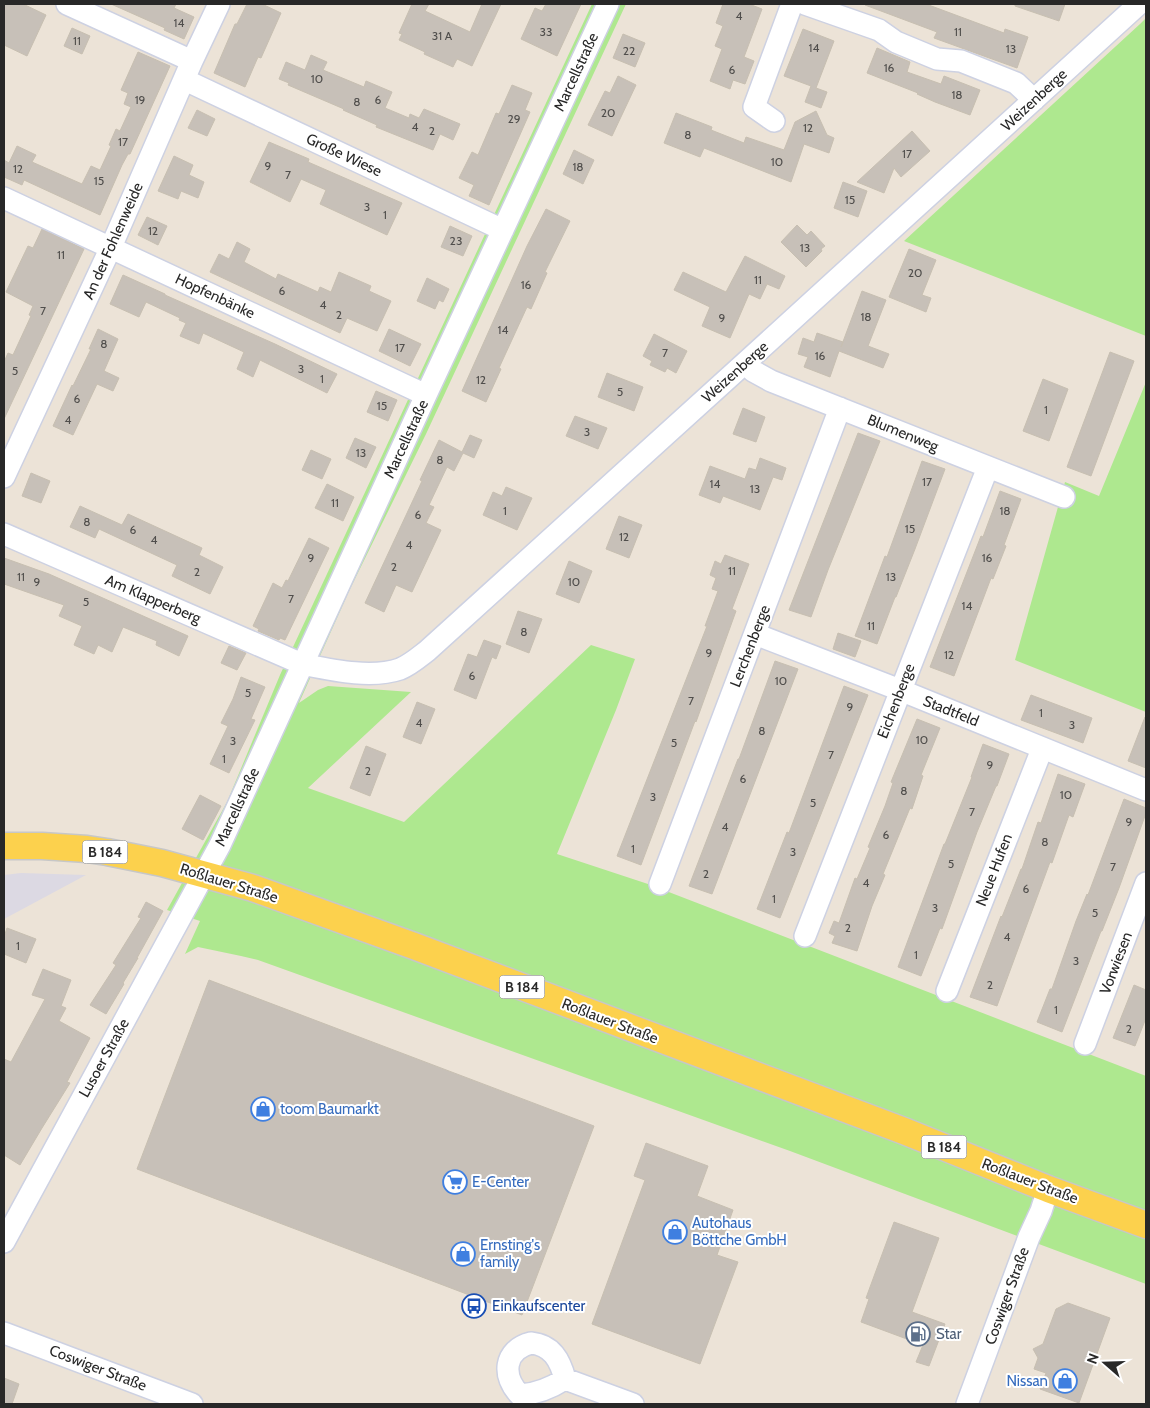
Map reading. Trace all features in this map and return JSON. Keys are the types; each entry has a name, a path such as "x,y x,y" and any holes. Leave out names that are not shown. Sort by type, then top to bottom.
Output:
{"main road":[{"name":"Roßlauer Straße","path":"4,846 87,849 143,859 253,888 896,1128 1048,1189 1146,1225"}],"street":[{"name":"Große Wiese","path":"67,4 188,70 503,230"},
{"name":"An der Fohlenweide","path":"4,477 111,247 188,70 219,4"},
{"name":"Marcellstraße","path":"204,874 235,814 302,664 608,4"},
{"path":"774,121 754,107 792,4"},
{"path":"805,4 879,30 896,42 937,59 961,61 1016,83 1034,100"},
{"name":"Weizenberge","path":"302,664 330,669 385,672 401,668 413,662 434,645 1139,4"},
{"name":"Hopfenbänke","path":"4,198 426,395"},
{"name":"Blumenweg","path":"746,362 753,371 766,378 1064,497"},
{"name":"Lerchenberge","path":"660,884 840,408"},
{"name":"Eichenberge","path":"805,936 988,467"},
{"name":"Am Klapperberg","path":"4,534 302,664"},
{"name":"Stadtfeld","path":"755,634 900,690 1146,790"},
{"name":"Neue Hufen","path":"946,992 1042,749"},
{"name":"Lusoer Straße","path":"4,1242 204,874"},
{"name":"Vorwiesen","path":"1085,1044 1146,882"},
{"name":"Coswiger Straße","path":"967,1404 1048,1189"},
{"name":"Coswiger Straße","path":"4,1333 192,1404"},
{"path":"566,1380 562,1367 553,1353 539,1344 530,1343 517,1349 508,1362 508,1371 518,1400 566,1380 633,1404"}],"shaded area":[{"path":"21,873 86,875 4,919 4,875"}],"green space":[{"path":"592,4 626,4 426,434 350,589 299,703 318,690 328,686 411,692 308,788 404,822 591,645 635,659 557,854 648,884 1146,1076 1146,1284 790,1151 258,960 198,947 185,954 200,921 167,910 227,802 280,675"},
{"path":"1146,18 1146,336 904,241 1140,24"},
{"path":"1146,382 1146,712 1015,660 1065,482 1099,496"}],"building":[{"path":"4,4 23,4 46,15 27,56 4,45"},
{"path":"111,4 176,4 174,8 194,17 184,39 164,30 165,28"},
{"path":"247,4 262,4 281,13 261,58 258,57 245,87 214,73 235,24 237,24"},
{"path":"412,4 429,4 425,11 470,32 482,4 501,4 472,66 457,59 453,67 399,40 402,34 399,33"},
{"path":"546,4 581,4 557,56 521,39 535,8 542,11"},
{"path":"723,4 749,4 762,9 744,57 754,61 745,84 733,80 730,89 710,81 722,49 715,46 723,26 716,23"},
{"path":"865,4 926,4 1004,33 1005,29 1028,37 1017,68 934,38 937,32"},
{"path":"1015,4 1065,4 1059,21 1015,6"},
{"path":"72,28 90,36 82,54 64,46"},
{"path":"803,29 834,41 816,88 827,92 821,108 805,102 811,86 784,76"},
{"path":"623,34 645,43 635,67 613,58"},
{"path":"877,48 910,62 907,72 941,84 944,76 980,90 970,115 867,73"},
{"path":"138,52 170,66 100,215 24,180 22,185 4,177 4,160 9,163 17,146 36,155 32,162 82,184 91,166 100,170 111,146 109,145 116,129 120,131 131,107 124,104 128,93 121,90"},
{"path":"311,55 327,62 323,70 364,87 366,81 392,92 385,108 409,118 410,114 419,118 424,109 460,124 453,140 440,134 433,150 376,127 377,125 288,85 289,83 279,79 286,62 305,70"},
{"path":"618,76 636,85 612,136 588,125 605,91 610,93"},
{"path":"512,85 532,93 525,110 530,112 489,205 469,196 474,185 459,178 472,152 478,155 496,113 499,114"},
{"path":"197,110 215,119 207,136 188,128"},
{"path":"816,111 827,135 834,138 829,153 804,144 791,182 704,148 700,157 664,143 676,113 712,127 711,130 744,143 746,137 784,150 795,122"},
{"path":"912,131 930,151 901,177 894,168 884,193 857,182"},
{"path":"269,142 309,159 308,162 402,203 387,235 320,204 326,190 301,179 290,202 250,182"},
{"path":"574,150 594,160 583,184 563,174"},
{"path":"174,156 193,165 189,175 204,182 198,198 181,191 178,199 158,191"},
{"path":"843,182 867,191 858,217 834,208"},
{"path":"546,209 570,221 545,272 547,273 531,309 527,307 499,368 501,369 486,402 462,391 527,246"},
{"path":"147,217 167,226 158,245 138,235"},
{"path":"797,225 807,235 811,231 825,246 806,267 781,242"},
{"path":"450,226 472,236 463,256 441,247"},
{"path":"42,229 84,249 4,419 4,362 8,353 13,355 31,316 29,315 33,306 6,292 28,246 33,248"},
{"path":"237,242 250,249 244,262 276,279 278,274 318,292 320,287 331,292 339,272 371,286 369,291 391,301 377,331 347,318 340,333 210,272 219,254 229,259"},
{"path":"909,249 936,260 922,295 931,298 926,312 889,297"},
{"path":"745,256 785,276 779,289 767,284 760,299 749,294 730,338 702,326 710,307 674,290 683,272 726,292"},
{"path":"123,275 337,374 327,393 260,360 253,377 237,369 244,352 203,333 199,344 180,336 186,323 179,320 180,318 146,302 139,317 110,304"},
{"path":"427,278 449,289 443,302 439,300 435,309 417,301"},
{"path":"862,291 886,300 868,346 889,354 883,368 839,351 830,377 804,367 808,357 798,354 803,338 814,342 817,333 843,342"},
{"path":"98,329 118,339 104,371 119,378 113,391 97,384 73,435 53,426 91,349 89,349"},
{"path":"389,329 421,344 410,366 379,351"},
{"path":"654,334 687,351 676,373 667,368 665,372 650,365 652,361 643,356"},
{"path":"1110,352 1134,361 1091,476 1067,467"},
{"path":"607,373 643,387 634,411 598,397"},
{"path":"1043,379 1068,389 1049,441 1023,431"},
{"path":"376,391 397,400 388,421 367,412"},
{"path":"743,408 765,417 756,442 733,434"},
{"path":"575,416 607,428 598,449 566,436"},
{"path":"858,433 880,441 811,617 789,610"},
{"path":"470,435 482,440 474,458 463,453 454,471 447,467 429,505 434,507 426,523 441,530 412,592 396,585 384,612 365,603 439,440 462,452"},
{"path":"355,438 376,447 366,468 346,458"},
{"path":"311,450 331,459 322,479 302,470"},
{"path":"760,458 786,468 782,480 773,477 760,510 723,496 720,503 699,495 710,466 745,479 749,468 756,470"},
{"path":"922,461 945,469 877,644 855,636 885,556 887,557"},
{"path":"31,473 50,481 41,503 22,496"},
{"path":"327,484 354,497 343,521 315,508"},
{"path":"506,487 532,498 517,530 483,515 493,492 502,496"},
{"path":"1000,491 1021,499 1004,545 1006,546 993,579 991,578 954,676 930,667"},
{"path":"80,506 122,525 128,514 202,548 199,555 223,567 210,594 172,576 177,565 99,529 95,538 70,527"},
{"path":"619,516 642,525 629,558 606,549"},
{"path":"309,538 329,548 285,640 280,638 279,640 258,631 259,629 253,626 273,583 282,588 286,580 288,581"},
{"path":"725,555 749,564 732,609 736,611 641,865 617,856 707,626 705,626 718,591 712,589 716,578 710,575 715,561 721,564"},
{"path":"4,558 49,574 188,636 179,656 156,645 157,641 123,627 112,652 98,645 94,654 74,645 82,626 59,616 64,605 4,584"},
{"path":"569,561 592,571 579,603 556,594"},
{"path":"518,611 542,619 529,653 506,644"},
{"path":"838,633 861,641 855,657 833,649"},
{"path":"484,640 501,646 496,659 492,657 476,699 454,690 468,654 477,657"},
{"path":"229,646 246,653 237,670 221,663"},
{"path":"775,661 798,669 712,894 689,886"},
{"path":"241,677 265,687 251,719 255,720 229,773 210,764 228,726 221,723"},
{"path":"844,686 868,695 780,918 757,909 787,832 789,833"},
{"path":"1031,695 1092,718 1083,743 1021,720"},
{"path":"417,702 435,709 421,744 403,737"},
{"path":"1146,717 1146,768 1128,761"},
{"path":"917,719 940,728 921,775 923,776 912,809 910,808 883,874 885,875 857,951 832,943 835,936 829,933 834,921 839,923 855,878 857,879 870,848 868,847 893,783 891,782"},
{"path":"983,744 1009,754 977,832 942,929 940,928 921,976 898,967"},
{"path":"366,746 386,754 370,796 350,788"},
{"path":"1058,774 1085,784 1073,817 1069,815 1052,863 1050,862 997,1006 970,997 1001,916 1022,869 1038,822 1041,823"},
{"path":"200,795 221,806 203,840 182,829"},
{"path":"1124,799 1146,808 1146,813 1119,888 1062,1032 1037,1022 1050,989 1052,989 1076,921 1088,895"},
{"path":"146,902 163,911 106,1014 90,1005 116,965 113,963 141,918 138,917"},
{"path":"7,928 36,939 26,963 4,954 4,937"},
{"path":"43,969 71,980 61,1006 66,1008 59,1021 90,1038 67,1082 70,1083 20,1165 4,1155 4,1059 11,1062 45,999 32,995"},
{"path":"209,980 594,1126 522,1315 137,1169"},
{"path":"1134,985 1146,990 1146,1018 1135,1046 1113,1038"},
{"name":"Autohaus Böttche GmbH","path":"646,1143 708,1166 697,1196 733,1210 717,1255 738,1262 700,1364 592,1324 645,1180 634,1176"},
{"path":"894,1222 939,1238 912,1312 945,1324 929,1366 916,1362 923,1345 861,1322 869,1299 866,1298"},
{"path":"1068,1303 1110,1318 1079,1403 1040,1389 1046,1373 1034,1369 1038,1358 1033,1349 1043,1344 1056,1309"},
{"path":"4,1378 19,1384 12,1404 4,1404"}],"place":[{"name":"toom Baumarkt","path":"263,1109"},
{"name":"E-Center","path":"455,1182"},
{"name":"Autohaus Böttche GmbH","path":"675,1232"},
{"name":"Ernsting's family","path":"463,1254"},
{"name":"Einkaufscenter","path":"474,1306"},
{"name":"Star","path":"918,1334"},
{"name":"Nissan","path":"1065,1381"}]}
